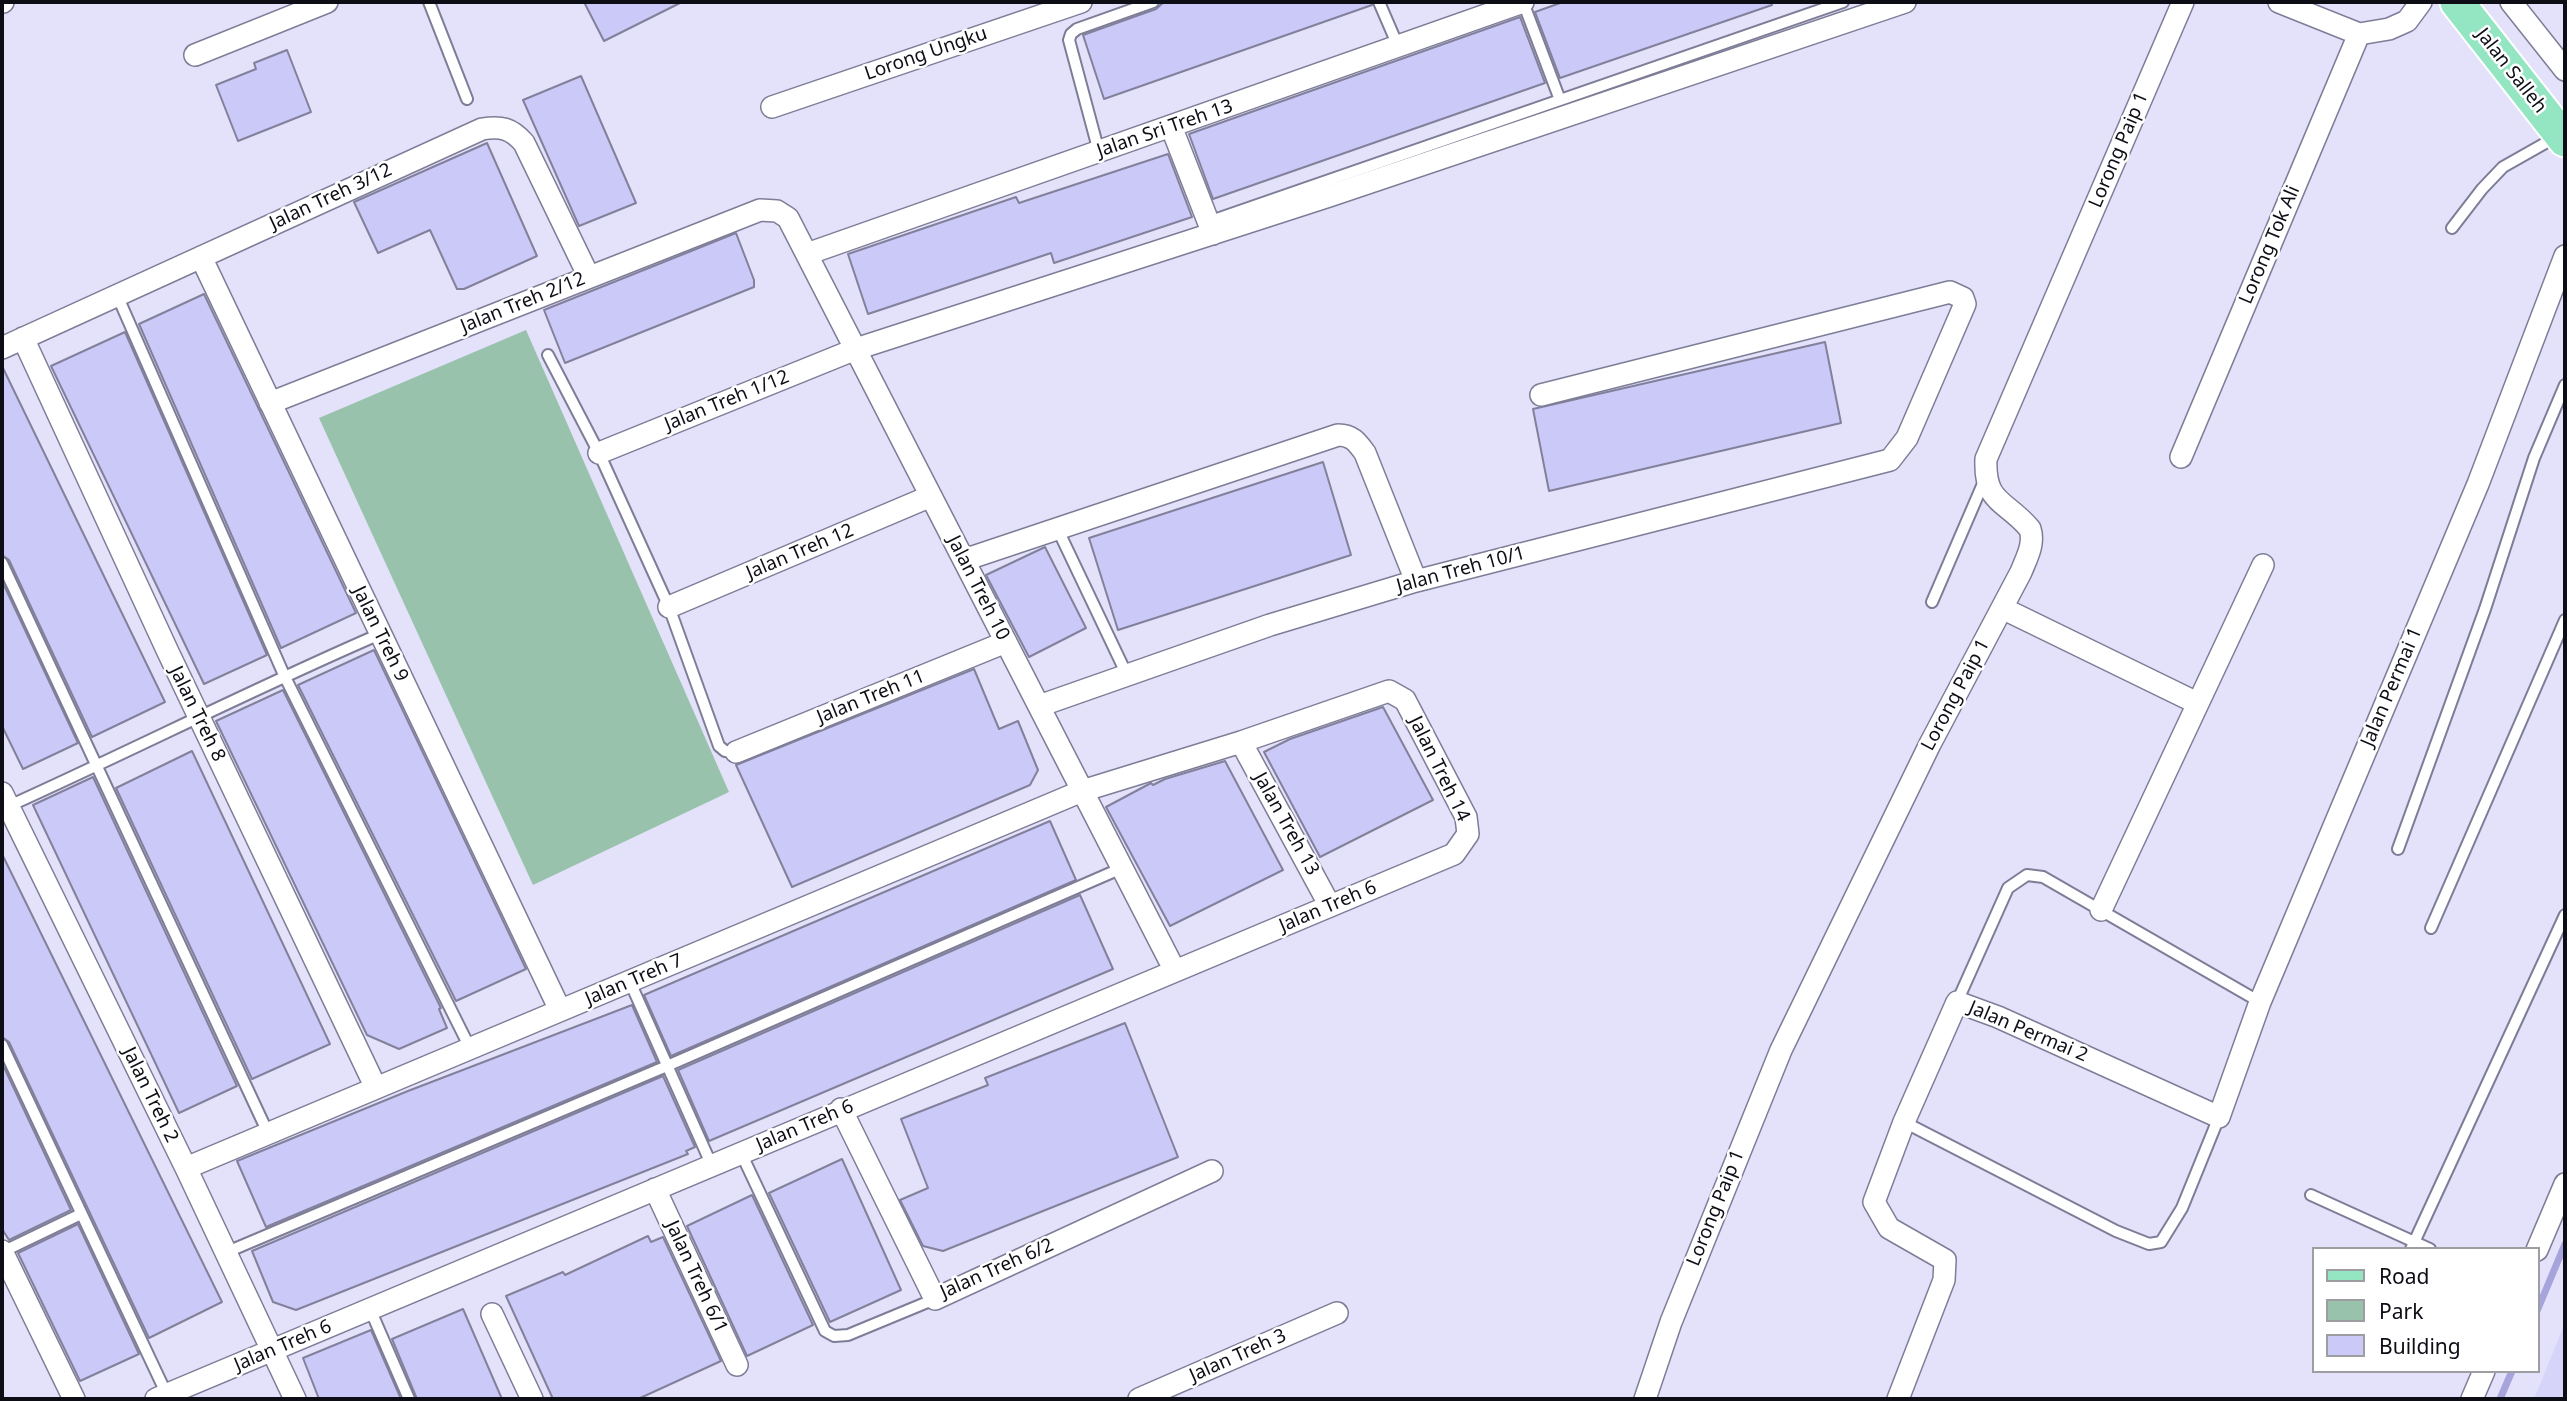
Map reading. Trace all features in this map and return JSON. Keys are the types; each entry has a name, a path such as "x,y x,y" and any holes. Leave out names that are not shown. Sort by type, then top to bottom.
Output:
{"main road":[{"name":"Jalan Salleh","path":"2458,2 2563,137"}],"street":[{"path":"195,55 327,2"},
{"name":"Lorong Ungku","path":"772,107 1081,2"},
{"name":"Jalan Sri Treh 13","path":"807,254 1523,2"},
{"name":"Jalan Treh 1/12","path":"598,453 856,349 1210,228 1905,2"},
{"name":"Lorong Paip 1","path":"1645,1399 1671,1322 1781,1050 1930,744 2021,572 2033,538 2024,521 2001,504 1990,491 1985,479 1986,459 2183,2"},
{"path":"2279,2 2359,34 2389,29 2406,20 2421,2"},
{"path":"2511,2 2565,70"},
{"name":"Lorong Tok Ali","path":"2181,457 2359,34"},
{"name":"Jalan Treh 3/12","path":"2,348 482,129 501,127 515,133 524,143 589,277"},
{"path":"1171,127 1210,228"},
{"name":"Jalan Treh 2/12","path":"270,403 760,209 777,211"},
{"name":"Jalan Treh 10","path":"777,211 788,218 807,254 1175,971"},
{"name":"Jalan Permai 1","path":"2219,1117 2260,1002 2477,484 2565,256"},
{"name":"Jalan Treh 9","path":"201,257 560,1010"},
{"name":"Jalan Treh 10/1","path":"1039,706 1270,625 1416,581 1890,460 1907,438 1965,304 1963,298 1950,292 1541,395"},
{"name":"Jalan Treh 8","path":"23,338 199,718 376,1088"},
{"path":"964,560 1338,435 1347,435 1356,441 1365,453 1416,581"},
{"name":"Jalan Treh 12","path":"669,607 931,496"},
{"path":"2101,910 2263,565"},
{"path":"2002,608 2197,704"},
{"name":"Jalan Treh 11","path":"736,752 1006,642"},
{"name":"Jalan Treh 7","path":"186,1168 1082,791 1241,742 1389,691"},
{"name":"Jalan Treh 14","path":"1389,691 1405,700 1466,817 1468,834 1454,853"},
{"name":"Jalan Treh 13","path":"1241,742 1330,906"},
{"name":"Jalan Treh 2","path":"5,799 186,1168 295,1399"},
{"name":"Jalan Treh 6","path":"164,1398 1454,853"},
{"name":"Jalan Permai 2","path":"1898,1399 1944,1280 1945,1260 1889,1228 1874,1202 1904,1122 1957,1002 1998,1017 2219,1117"},
{"name":"Jalan Treh 6/2","path":"841,1110 935,1299 1212,1171"},
{"path":"2538,1247 2565,1184"},
{"name":"Jalan Treh 6/1","path":"655,1189 737,1365"},
{"path":"4,1259 74,1399"},
{"name":"Jalan Treh 3","path":"1139,1399 1337,1313"},
{"path":"492,1314 532,1399"},
{"path":"2472,1399 2483,1373"}],"lane":[{"path":"429,2 467,99"},
{"path":"1099,152 1069,40 1071,34 1077,29 1153,2"},
{"path":"1379,2 1398,46"},
{"path":"1523,2 1560,100"},
{"path":"1210,228 1560,100 1843,2"},
{"path":"2452,228 2503,167 2563,137"},
{"path":"117,295 284,675 470,1048"},
{"path":"548,355 598,453 669,607 719,746 725,751 736,752"},
{"path":"2398,849 2485,609 2534,458 2565,386"},
{"path":"1932,602 1985,479"},
{"path":"1058,530 1127,675"},
{"path":"2,563 268,1133"},
{"path":"2431,928 2565,620"},
{"path":"5,799 97,766 284,675 380,634"},
{"path":"226,1252 667,1066 1122,868"},
{"path":"1957,1002 2008,888 2027,874 2043,877 2260,1002"},
{"path":"2311,1195 2412,1245 2565,915"},
{"path":"630,982 712,1166"},
{"path":"2,1045 164,1398"},
{"path":"1904,1122 2116,1231 2149,1244 2161,1242 2182,1208 2219,1117"},
{"path":"741,1153 825,1331 834,1336 848,1335 935,1299"},
{"path":"4,1259 80,1214"},
{"path":"370,1310 409,1399"}],"shaded area":[{"path":"2565,1323 2565,1399 2534,1399"}],"green space":[{"path":"526,330 729,792 533,885 319,418"}],"building":[{"path":"584,2 682,2 604,41"},
{"path":"1164,2 1371,2 1372,5 1104,99 1083,35 1156,9"},
{"path":"1563,2 1771,2 1772,5 1560,78 1535,12"},
{"path":"1520,17 1545,83 1213,199 1189,134"},
{"path":"287,50 311,112 238,141 216,85 256,69 254,63"},
{"path":"581,76 636,203 579,226 523,100"},
{"path":"487,143 537,256 464,289 457,289 430,230 378,253 354,202"},
{"path":"1168,154 1192,217 1054,263 1051,253 868,314 848,254 1016,197 1019,203"},
{"path":"736,233 754,280 754,287 565,363 544,310"},
{"path":"204,294 356,613 281,648 139,324"},
{"path":"125,332 267,655 204,684 51,366"},
{"path":"1825,342 1841,423 1549,491 1533,409"},
{"path":"2,366 165,702 92,737 9,560 2,555"},
{"path":"1323,462 1351,555 1118,630 1089,538"},
{"path":"1045,547 1086,628 1029,657 986,575"},
{"path":"2,581 78,743 23,769 2,726"},
{"path":"374,650 526,969 456,1001 298,685"},
{"path":"974,669 999,729 1018,721 1038,770 1030,785 792,887 736,765"},
{"path":"283,690 441,1008 439,1009 447,1028 399,1049 367,1035 216,721"},
{"path":"1383,707 1433,800 1320,857 1264,752 1290,739"},
{"path":"192,751 330,1044 252,1079 116,788"},
{"path":"1225,761 1283,870 1170,926 1106,807 1151,783 1153,785"},
{"path":"93,777 237,1086 179,1113 33,805"},
{"path":"1050,821 1076,880 671,1056 644,995"},
{"path":"2,854 222,1302 149,1338 9,1042 2,1037"},
{"path":"1080,895 1113,969 709,1141 678,1070"},
{"path":"632,1005 657,1062 266,1227 237,1161 408,1091"},
{"path":"1125,1023 1178,1157 943,1251 923,1246 900,1200 928,1188 901,1119 988,1085 985,1078"},
{"path":"2,1063 71,1210 9,1240 2,1229"},
{"path":"663,1076 695,1147 686,1151 688,1154 296,1310 273,1302 252,1251"},
{"path":"842,1159 901,1290 830,1322 769,1193"},
{"path":"752,1195 813,1325 747,1356 687,1226"},
{"path":"78,1224 139,1354 80,1381 18,1253"},
{"path":"648,1236 651,1242 663,1237 721,1361 638,1399 553,1399 506,1296 563,1272 565,1275"},
{"path":"463,1309 502,1399 417,1399 392,1339"},
{"path":"371,1330 401,1399 319,1399 303,1358"}],"waterway":[{"path":"2539,1306 2565,1244"},
{"path":"2500,1399 2511,1373"}]}
